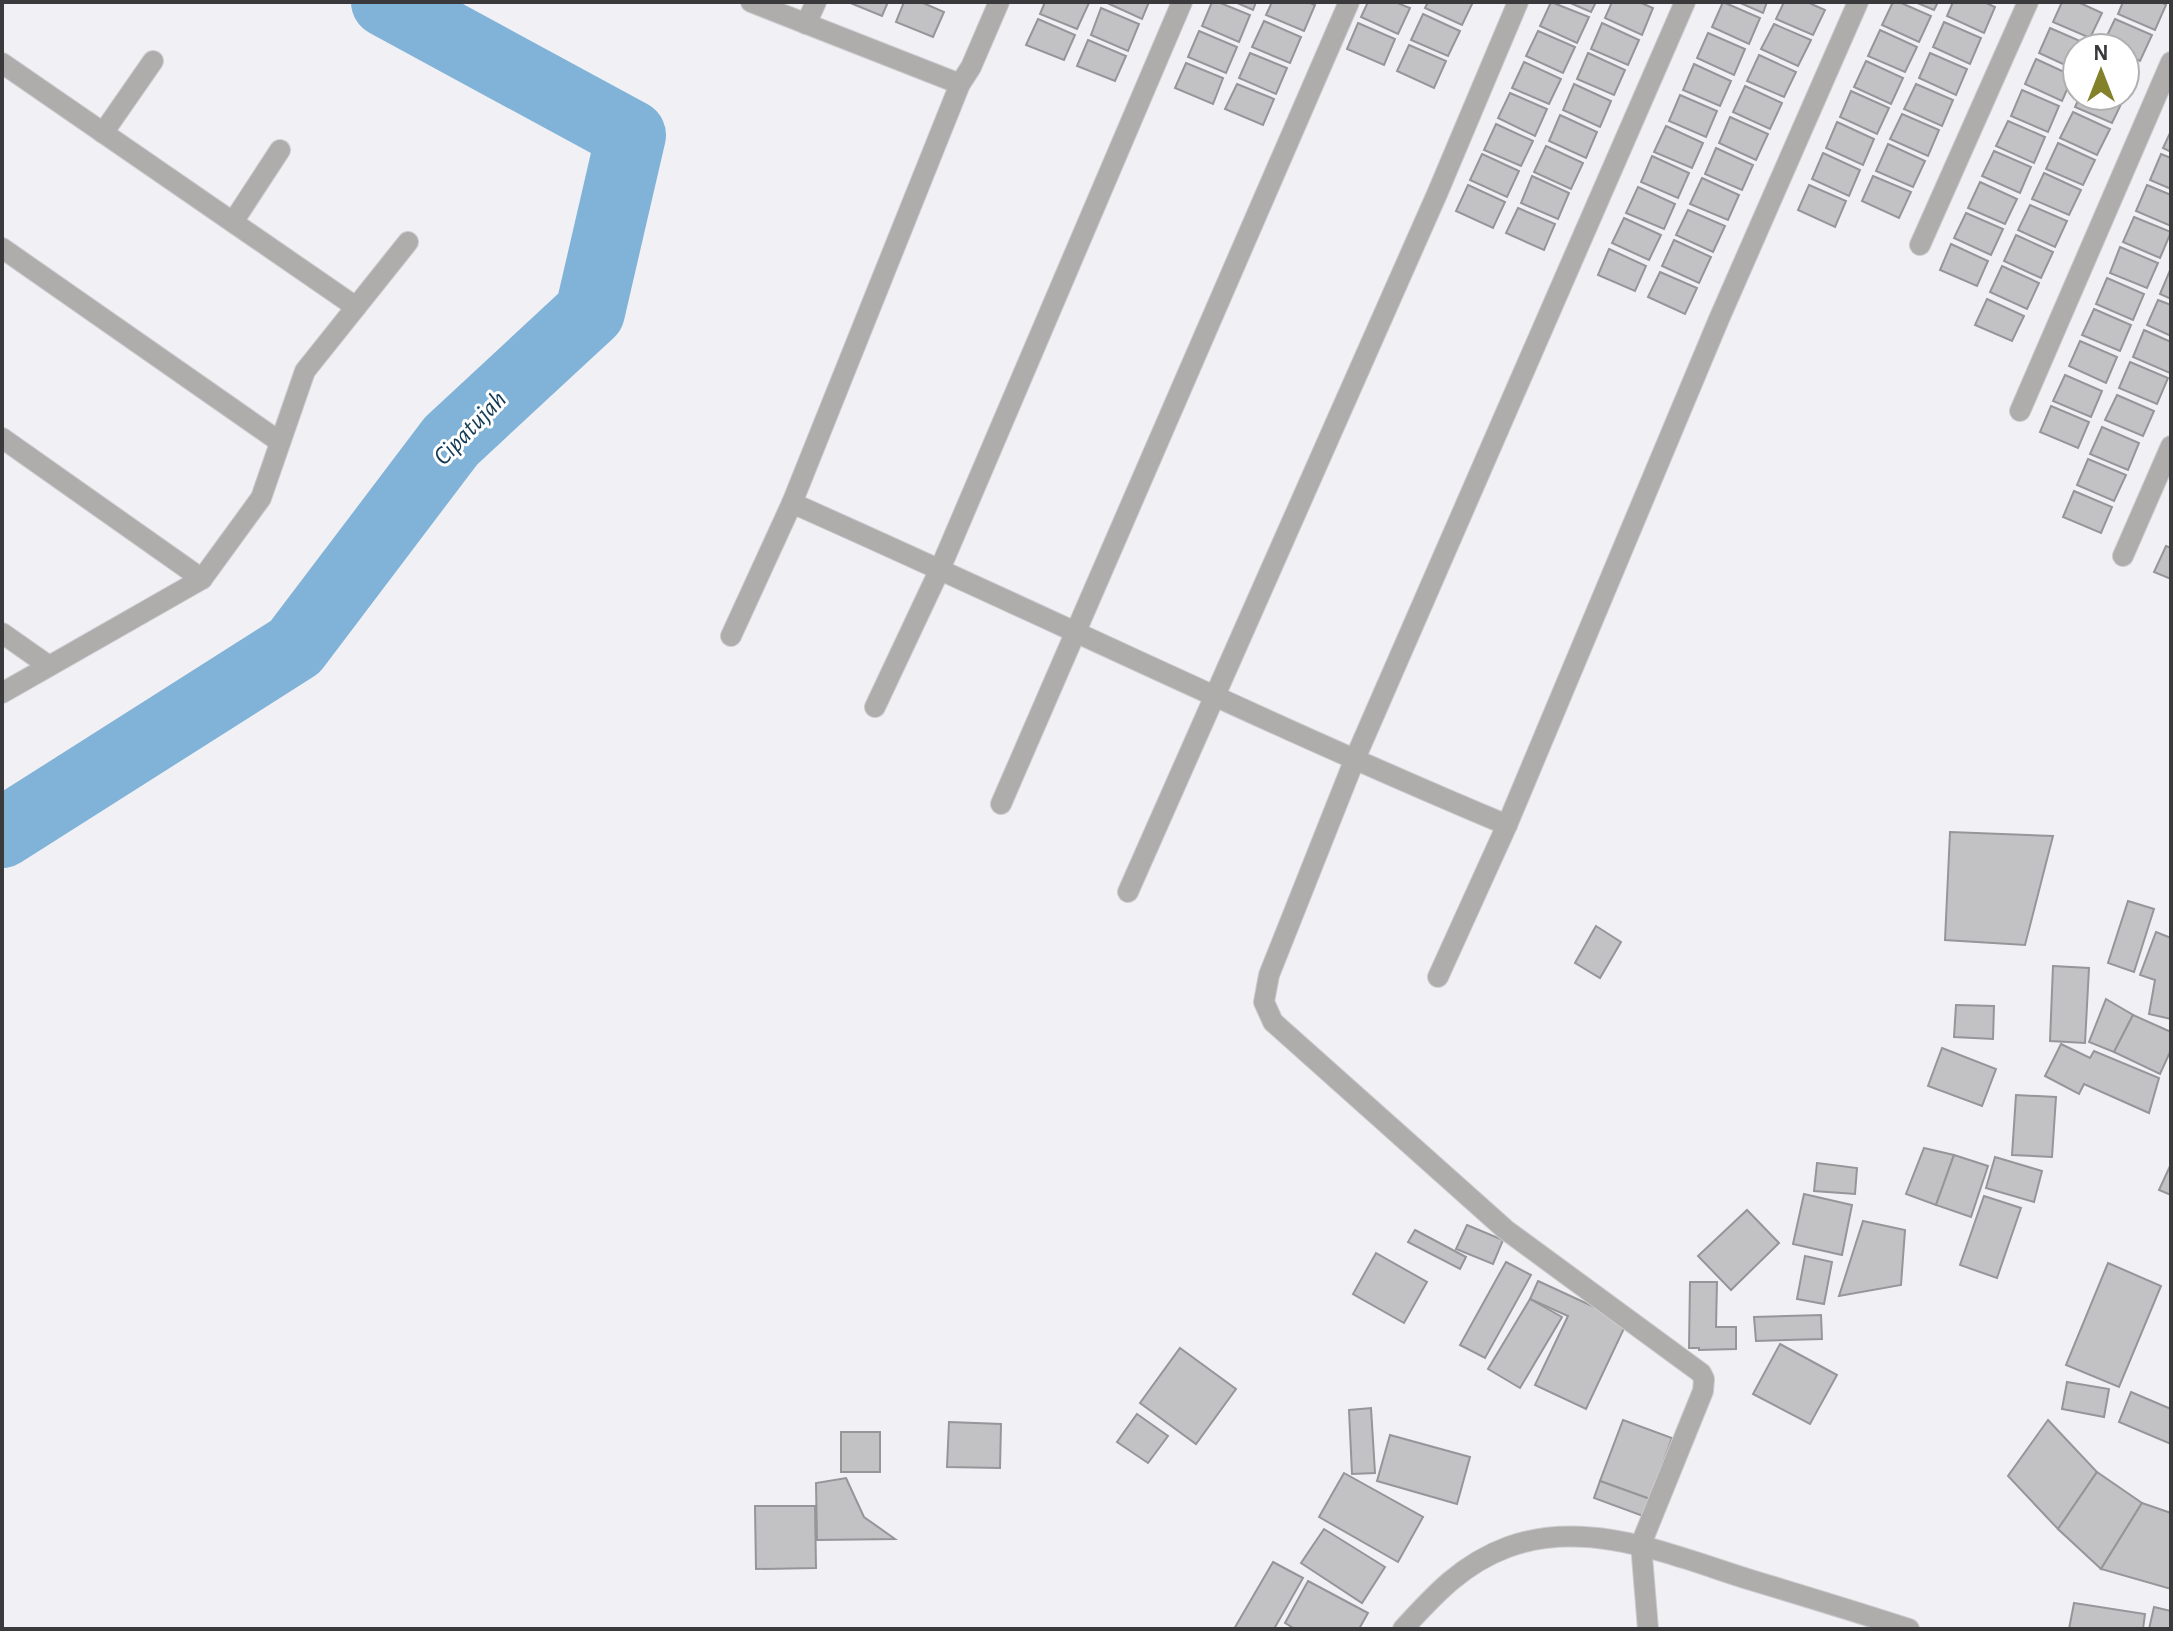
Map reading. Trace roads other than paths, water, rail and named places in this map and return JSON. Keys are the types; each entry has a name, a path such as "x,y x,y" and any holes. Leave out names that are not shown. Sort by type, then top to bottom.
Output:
{"street":[{"path":"751,2 960,84"},
{"path":"806,24 816,2"},
{"path":"731,636 792,503 960,84 971,67 999,2"},
{"path":"875,707 940,569 1182,2"},
{"path":"1001,804 1349,2"},
{"path":"1128,892 1437,194 1518,2"},
{"path":"1648,1629 1641,1544 1703,1391 1701,1373 1506,1230 1273,1022 1264,1002 1269,975 1354,761 1685,2"},
{"path":"1438,977 1507,825 1719,319 1858,2"},
{"path":"1920,245 2028,2"},
{"path":"103,133 153,61"},
{"path":"2020,411 2171,62"},
{"path":"2,63 356,307"},
{"path":"233,222 280,150"},
{"path":"2,693 202,579 261,498 305,371 408,242"},
{"path":"2,248 280,442"},
{"path":"2,438 202,579"},
{"path":"2123,556 2171,446"},
{"path":"792,503 1354,761 1507,825"},
{"path":"2,633 49,666"},
{"path":"1403,1629 1446,1582 1506,1548 1538,1539 1564,1537 1641,1544 1909,1629"}],"waterway":[{"name":"Cipatujah","path":"2,833 295,647 451,441 590,312 631,135 386,2"}]}
